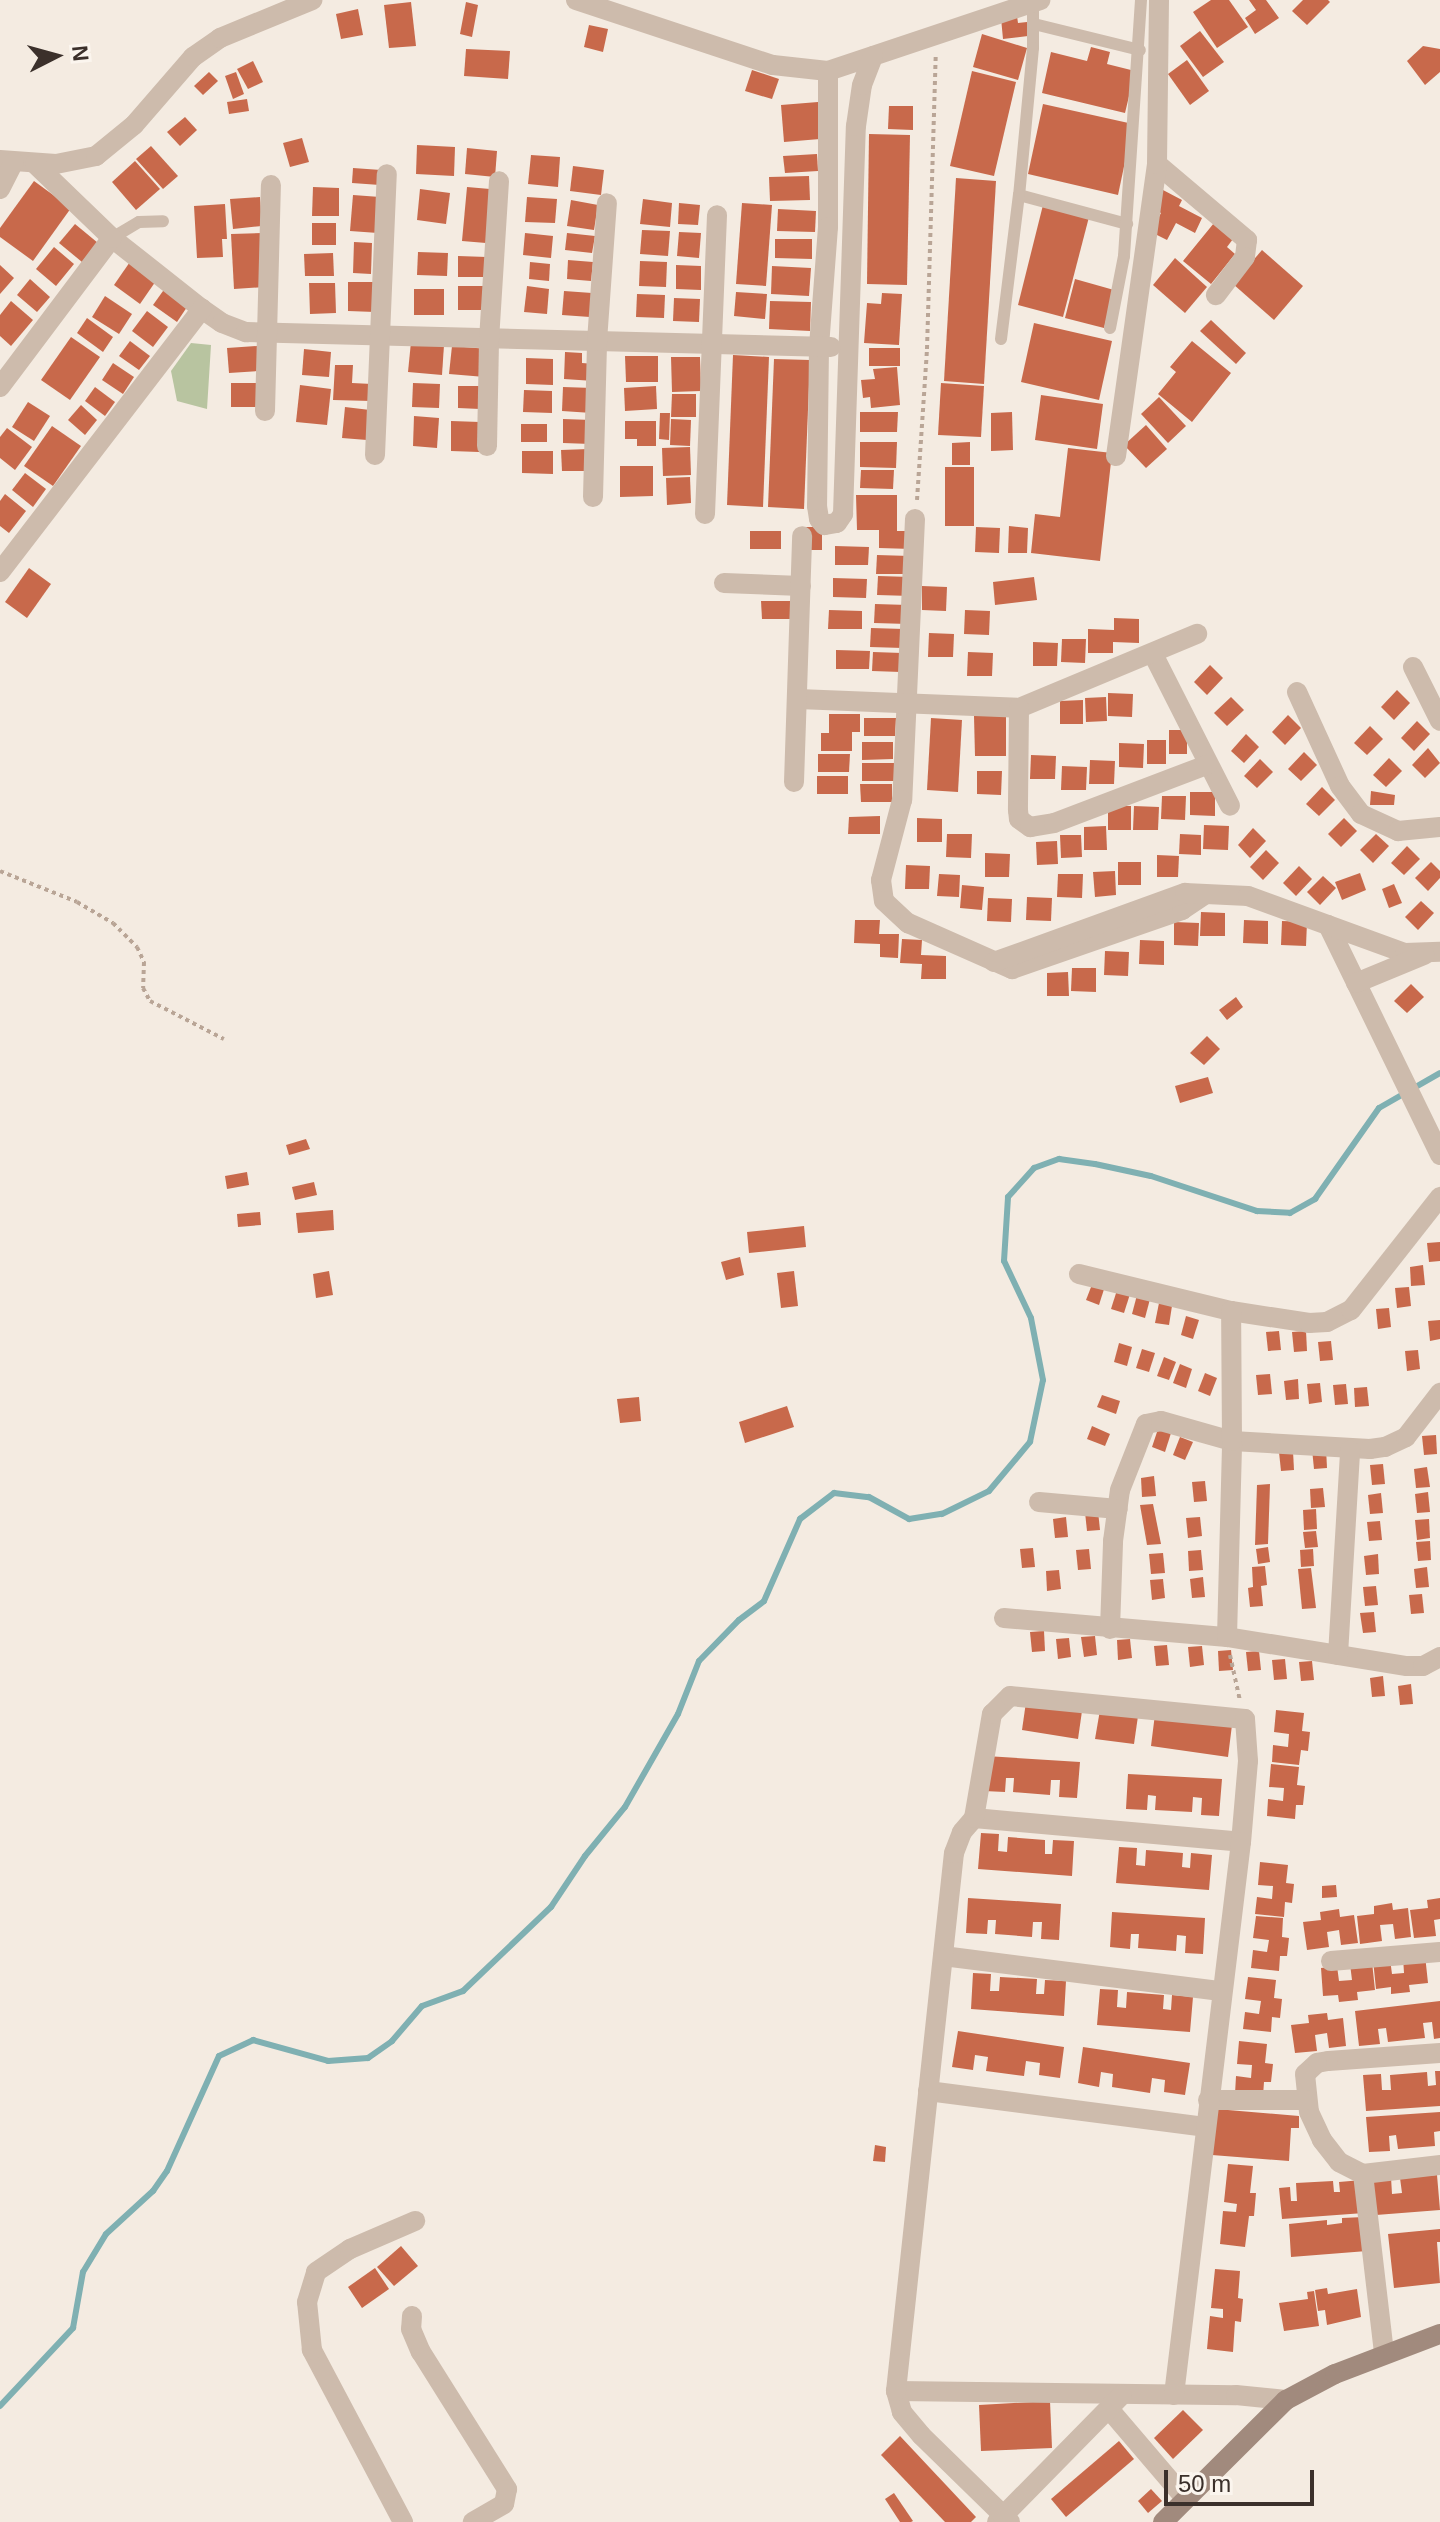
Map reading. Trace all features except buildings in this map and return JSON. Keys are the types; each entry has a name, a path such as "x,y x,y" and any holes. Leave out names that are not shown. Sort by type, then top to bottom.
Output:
{"street":[{"path":"16,162 56,164 96,156 134,125 178,72 211,44 312,0"},
{"path":"576,0 773,65 828,71 1036,1"},
{"path":"1116,456 1157,164 1159,0"},
{"path":"828,71 828,227 819,347 817,506 819,519 824,525 837,523 843,514 857,105 873,56"},
{"path":"0,189 16,162"},
{"path":"16,162 202,309 237,330 489,340 847,346"},
{"path":"1157,164 1247,240 1245,257 1216,295"},
{"path":"375,455 387,174"},
{"path":"487,446 489,340 499,181"},
{"path":"265,411 271,185"},
{"path":"593,497 597,341 607,203"},
{"path":"705,514 717,215"},
{"path":"0,387 112,238"},
{"path":"0,572 202,309"},
{"path":"915,519 902,800 881,880 881,893 891,910 908,923 1006,968 1017,968 1182,910 1204,895 1228,892 1248,896 1405,953 1432,954"},
{"path":"794,782 802,536"},
{"path":"724,583 801,586"},
{"path":"798,699 1019,708 1197,634"},
{"path":"1153,654 1230,806"},
{"path":"1413,667 1440,721"},
{"path":"1297,692 1340,786 1361,814 1398,831 1440,827"},
{"path":"1019,708 1018,810 1019,819 1030,827 1054,823 1207,765"},
{"path":"1328,925 1440,1155"},
{"path":"1356,983 1432,954"},
{"path":"1079,1274 1231,1311 1309,1323 1341,1317 1351,1310 1440,1197"},
{"path":"1227,1637 1232,1441 1231,1311"},
{"path":"1110,1629 1120,1490 1146,1424 1161,1421 1232,1441 1350,1450 1397,1443 1440,1393"},
{"path":"1338,1655 1350,1450"},
{"path":"1039,1502 1118,1509"},
{"path":"1004,1618 1227,1637 1407,1666 1423,1666 1440,1657"},
{"path":"1116,2402 1003,2520 921,2435 902,2412 896,2391 954,1853 962,1832 974,1818 992,1714 1010,1696 1245,1719 1248,1761 1241,1842 1174,2395"},
{"path":"974,1818 1241,1842"},
{"path":"1331,1961 1440,1952"},
{"path":"943,1956 1221,1991"},
{"path":"1440,2053 1317,2063 1305,2074 1309,2112 1322,2140 1339,2162 1363,2174 1440,2165"},
{"path":"928,2091 1205,2127"},
{"path":"1208,2100 1307,2100"},
{"path":"1363,2174 1384,2354"},
{"path":"403,2522 312,2350 307,2302 316,2272 350,2249 415,2221"},
{"path":"412,2316 411,2329 421,2352 507,2489 504,2504 473,2522"},
{"path":"1163,2522 1286,2400 1384,2354 1440,2334"},
{"path":"896,2391 1116,2402 1174,2395 1236,2395 1286,2400"},
{"path":"1116,2402 1186,2499"}],"lane":[{"path":"1110,328 1127,224 1141,0"},
{"path":"1001,339 1019,195 1036,1"},
{"path":"1034,24 1140,50"},
{"path":"1019,195 1127,224"},
{"path":"112,238 139,222 163,221"}],"path":[{"path":"915,519 927,349 936,35"},
{"path":"0,871 77,902 113,923 137,947 144,962 143,988 150,1001 224,1039"},
{"path":"1227,1637 1245,1719"}],"green space":[{"path":"191,343 211,345 207,409 177,401 171,371"}],"waterway":[{"path":"0,2406 73,2328 83,2272 106,2234 153,2191 167,2171 219,2056 253,2040 328,2061 368,2058 392,2041 422,2006 463,1991 551,1907 585,1856 625,1807 678,1714 699,1661 739,1620 764,1601 800,1519 834,1493 869,1497 909,1519 942,1514 989,1491 1030,1442 1043,1380 1031,1318 1004,1261 1008,1197 1034,1168 1059,1159 1095,1164 1151,1176 1257,1211 1290,1213 1315,1199 1379,1108 1440,1073"}]}
